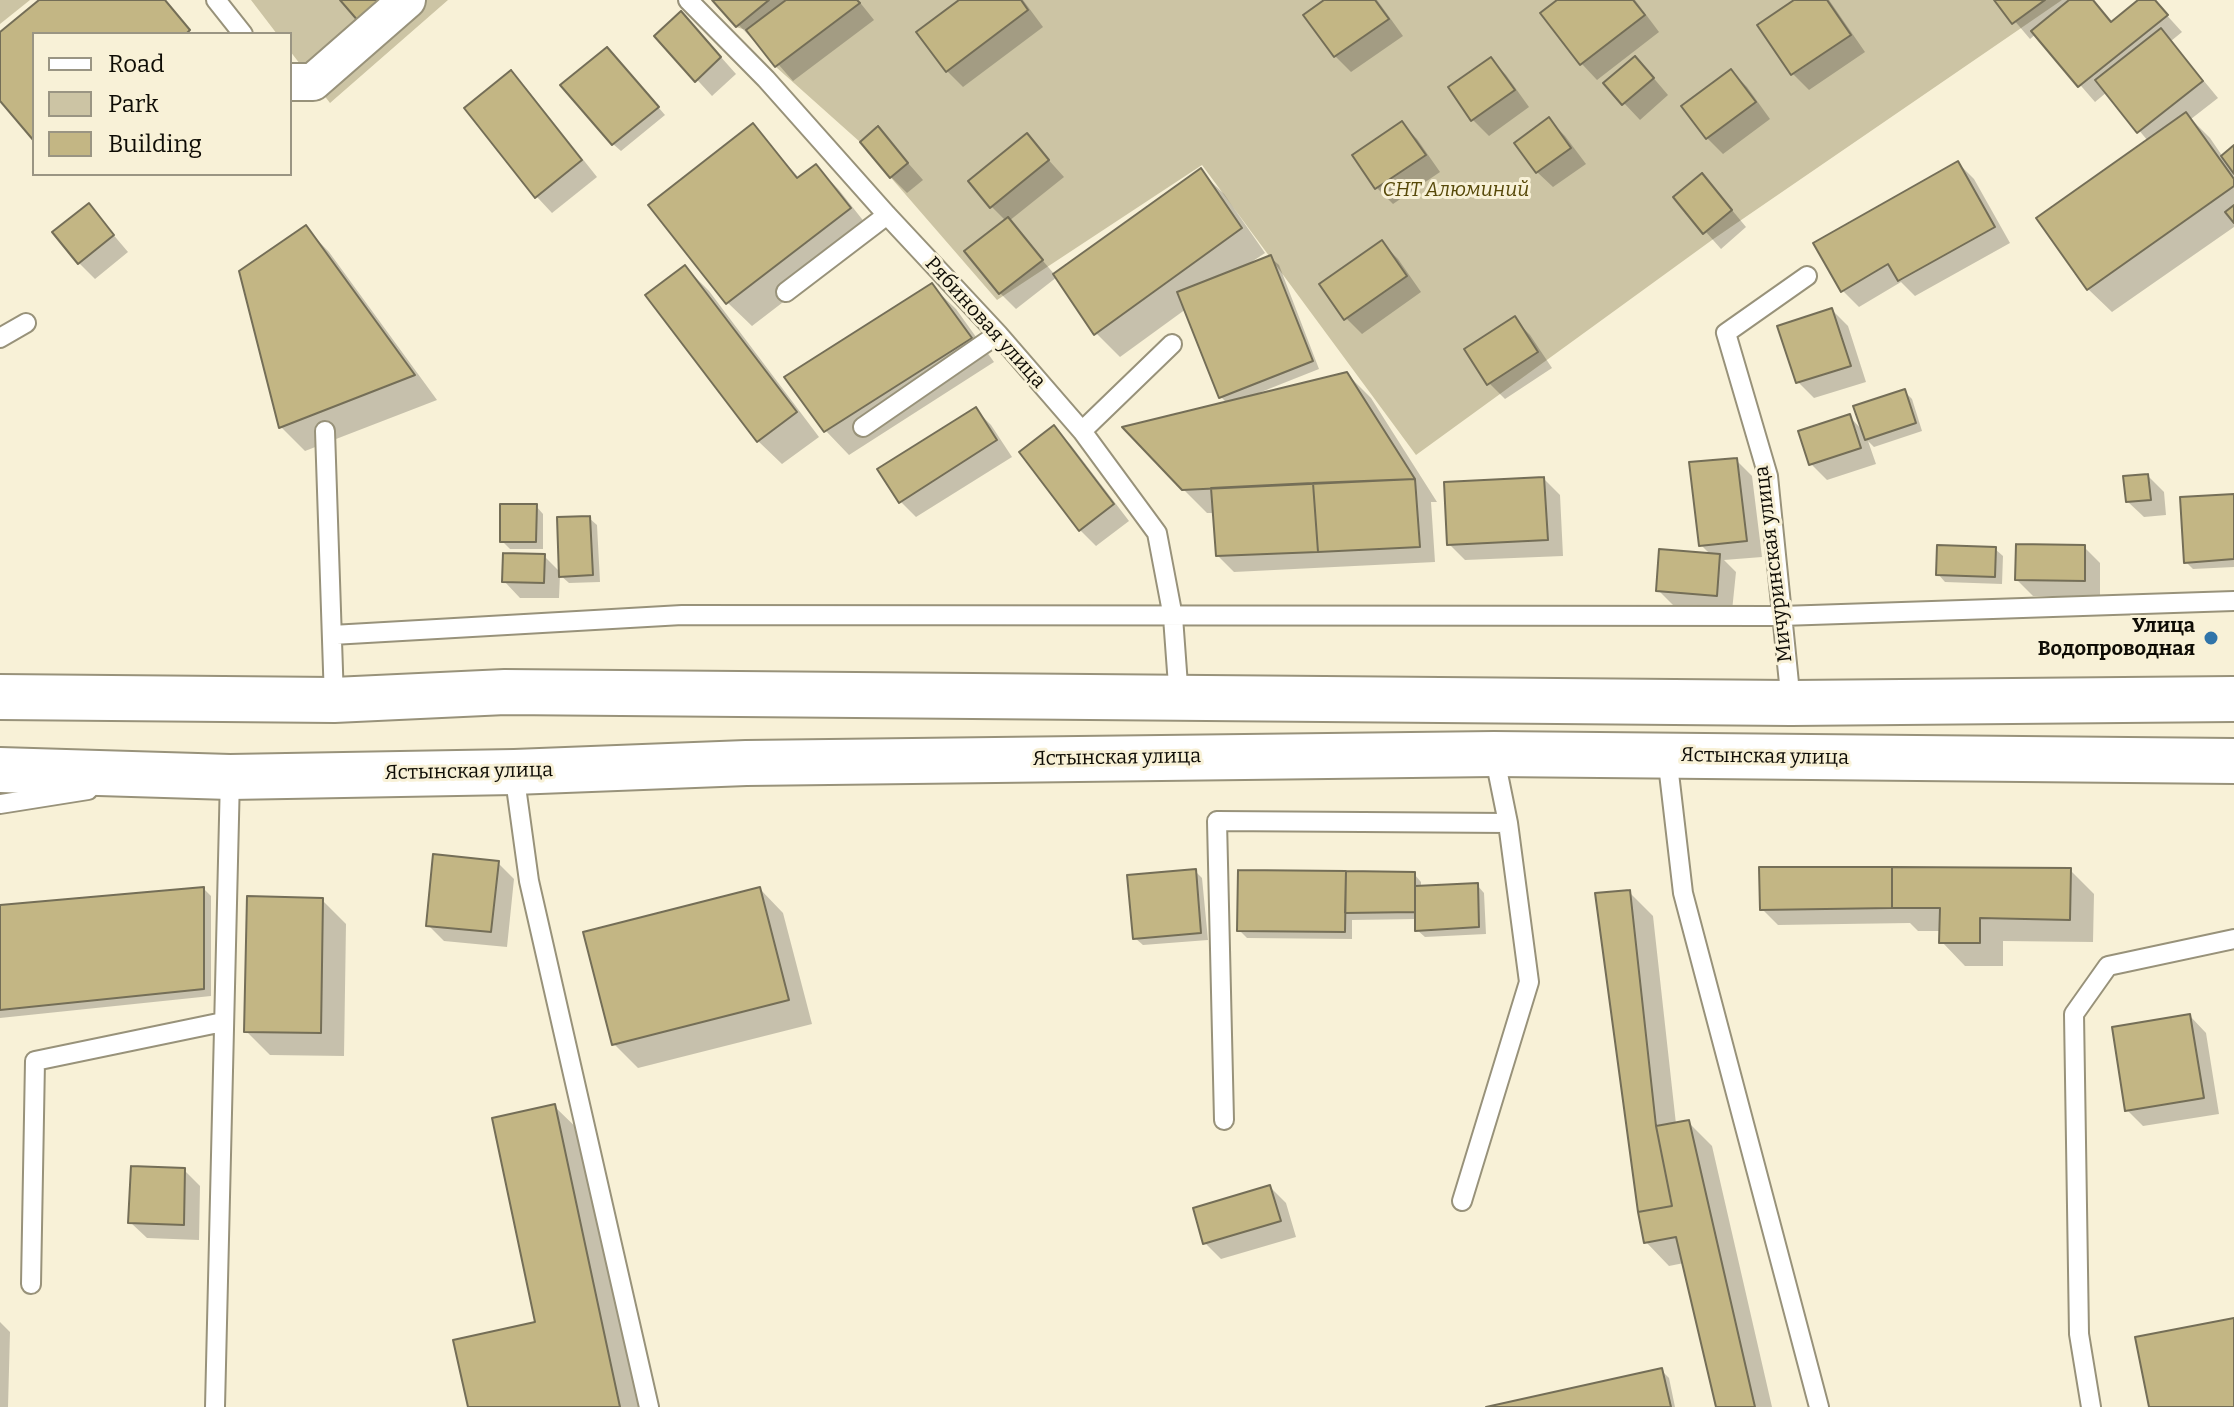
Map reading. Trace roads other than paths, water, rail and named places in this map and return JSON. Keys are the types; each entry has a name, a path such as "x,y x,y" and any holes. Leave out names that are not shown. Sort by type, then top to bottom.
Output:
{"main road":[{"path":"0,697 334,700 505,692 1791,703 2234,699"},
{"name":"Ястынская улица","path":"0,770 210,775 514,772 746,763 1494,754 2234,761"}],"street":[{"path":"292,82 313,82 407,0"}],"lane":[{"path":"216,0 241,32"},
{"name":"Рябиновая улица","path":"688,0 766,79 998,334 1082,431 1157,533 1173,617 1179,699"},
{"path":"786,292 887,215"},
{"name":"Мичуринская улица","path":"1791,703 1768,476 1726,333 1807,276"},
{"path":"0,338 26,323"},
{"path":"863,427 998,334"},
{"path":"1082,431 1172,344"},
{"path":"325,431 334,700"},
{"path":"332,635 682,615 1781,616 2234,601"},
{"path":"1462,1201 1529,982 1508,823 1494,754"},
{"path":"1667,756 1683,893 1819,1407"},
{"path":"514,772 529,881 649,1407"},
{"path":"0,804 210,775 223,1022 215,1407"},
{"path":"1224,1120 1217,821 1508,823"},
{"path":"2091,1407 2079,1334 2074,1014 2108,966 2234,939"},
{"path":"31,1284 35,1061 223,1022"}],"place":[{"name":"Улица Водопроводная","path":"2211,638"}],"park label":[{"name":"СНТ Алюминий","path":"1456,190"}]}
